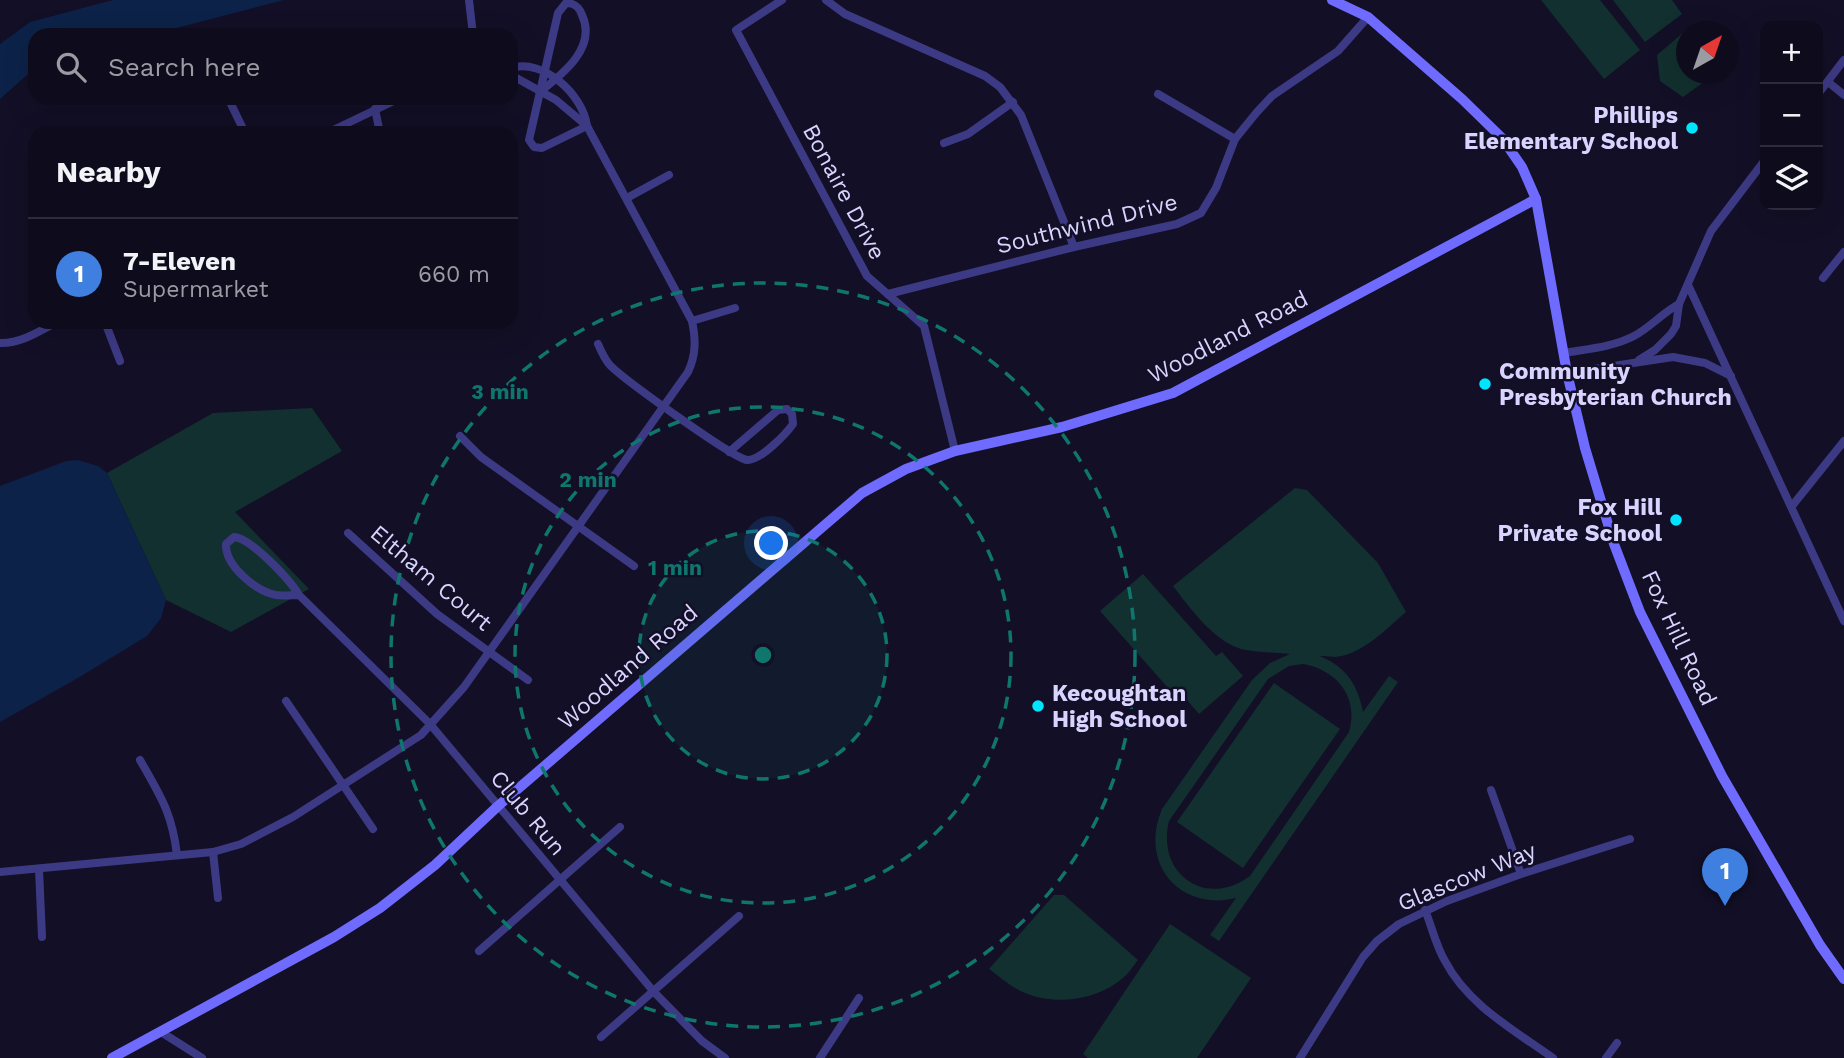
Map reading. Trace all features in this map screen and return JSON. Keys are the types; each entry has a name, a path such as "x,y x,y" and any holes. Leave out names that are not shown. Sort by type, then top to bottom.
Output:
{"main road":[{"name":"Fox Hill Road","path":"1332,0 1368,17 1462,99 1502,138 1521,167 1536,199 1567,373 1599,498 1640,612 1722,776 1820,945 1844,979"},
{"name":"Woodland Road","path":"112,1058 334,937 380,908 435,865 498,806 862,493 905,469 955,452 1062,427 1173,393 1536,199"}],"street":[{"path":"469,0 473,28"},
{"name":"Bonaire Drive","path":"782,0 736,30 867,276 924,326 955,452"},
{"path":"826,0 845,15 985,76 1000,87 1013,102 1028,129 1074,247"},
{"path":"541,91 579,56 586,38 585,22 579,9 573,4 566,3 558,13 529,137 538,149 587,125"},
{"name":"Southwind Drive","path":"888,294 1074,247 1177,225 1201,213 1216,188 1236,139 1272,96 1338,51 1368,17"},
{"path":"1823,88 1844,60"},
{"path":"0,872 213,852 241,844 293,817 421,735 464,687 688,372 693,360 695,334 692,321 587,125 585,111 576,96 556,79 525,66 518,67"},
{"path":"518,79 541,91 587,125"},
{"path":"1828,82 1844,94"},
{"path":"1158,94 1236,139"},
{"path":"944,143 968,134 1013,102"},
{"path":"231,105 242,126"},
{"path":"341,126 384,105"},
{"path":"375,109 379,126"},
{"path":"1639,360 1655,350 1671,334 1679,304 1689,287 1711,231 1760,167"},
{"path":"627,198 669,175"},
{"path":"1823,278 1844,251"},
{"path":"1689,287 1844,621"},
{"path":"1564,353 1605,346 1634,336 1679,304"},
{"path":"692,321 735,308"},
{"path":"0,343 9,344 44,329"},
{"path":"109,329 120,361"},
{"path":"598,344 609,365 729,452 749,460 760,456 789,429 794,421 792,414 787,410 778,410 729,452"},
{"path":"1567,373 1665,357 1686,358 1705,363 1731,376"},
{"path":"460,436 481,457 634,566"},
{"path":"1792,506 1844,441"},
{"name":"Eltham Court","path":"348,533 437,614 528,680"},
{"name":"Club Run","path":"299,595 274,595 254,583 229,560 226,544 234,537 245,540 292,582 299,595 430,724 654,992 702,1041 725,1058"},
{"path":"286,701 373,829"},
{"path":"140,760 168,810 174,826 177,855"},
{"path":"1491,790 1521,874"},
{"path":"479,951 620,827"},
{"name":"Glascow Way","path":"1300,1058 1363,957 1399,923 1521,874 1630,839"},
{"path":"213,852 218,898"},
{"path":"39,869 42,937"},
{"path":"1426,911 1444,961 1459,983 1476,1002 1553,1058"},
{"path":"601,1037 739,916"},
{"path":"820,1058 859,998"},
{"path":"161,1032 202,1058"},
{"path":"1606,1058 1617,1043"}],"green space":[{"path":"1541,0 1600,0 1640,50 1604,79"},
{"path":"1613,0 1672,0 1682,14 1645,42"},
{"path":"1676,39 1676,84 1701,84 1683,97 1660,81 1657,55"},
{"path":"312,408 342,451 235,512 309,589 231,632 166,600 107,473 213,413"},
{"path":"1295,488 1307,490 1378,563 1406,612 1355,652 1335,657 1320,656 1344,671 1358,693 1363,712 1389,676 1398,682 1219,941 1210,935 1236,898 1215,900 1197,897 1181,890 1169,879 1160,864 1156,829 1162,809 1252,680 1270,663 1290,654 1246,650 1224,641 1187,605 1173,586","holes":["1303,664 1315,667 1335,679 1348,697 1351,707 1349,732 1250,876 1233,885 1217,889 1188,881 1177,870 1170,857 1167,840 1169,821 1268,679 1289,666"]},
{"path":"1143,574 1216,656 1222,652 1243,676 1199,714 1182,694 1177,698 1100,611"},
{"path":"1274,683 1340,729 1243,868 1177,822"},
{"path":"1054,895 1064,895 1138,960 1114,985 1090,996 1050,999 1020,991 989,969"},
{"path":"1170,924 1251,978 1197,1058 1088,1058 1083,1054"}],"water":[{"path":"113,0 284,0 177,28 28,28 28,74 0,99 0,44 30,22"},
{"path":"78,460 98,466 107,473 166,600 161,618 147,636 0,722 0,486 66,461"}],"place":[{"name":"Phillips Elementary School","path":"1692,128"},
{"name":"Community Presbyterian Church","path":"1485,384"},
{"name":"Fox Hill Private School","path":"1676,520"},
{"name":"Kecoughtan High School","path":"1038,706"},
{"name":"7-Eleven","path":"1725,906"}]}
